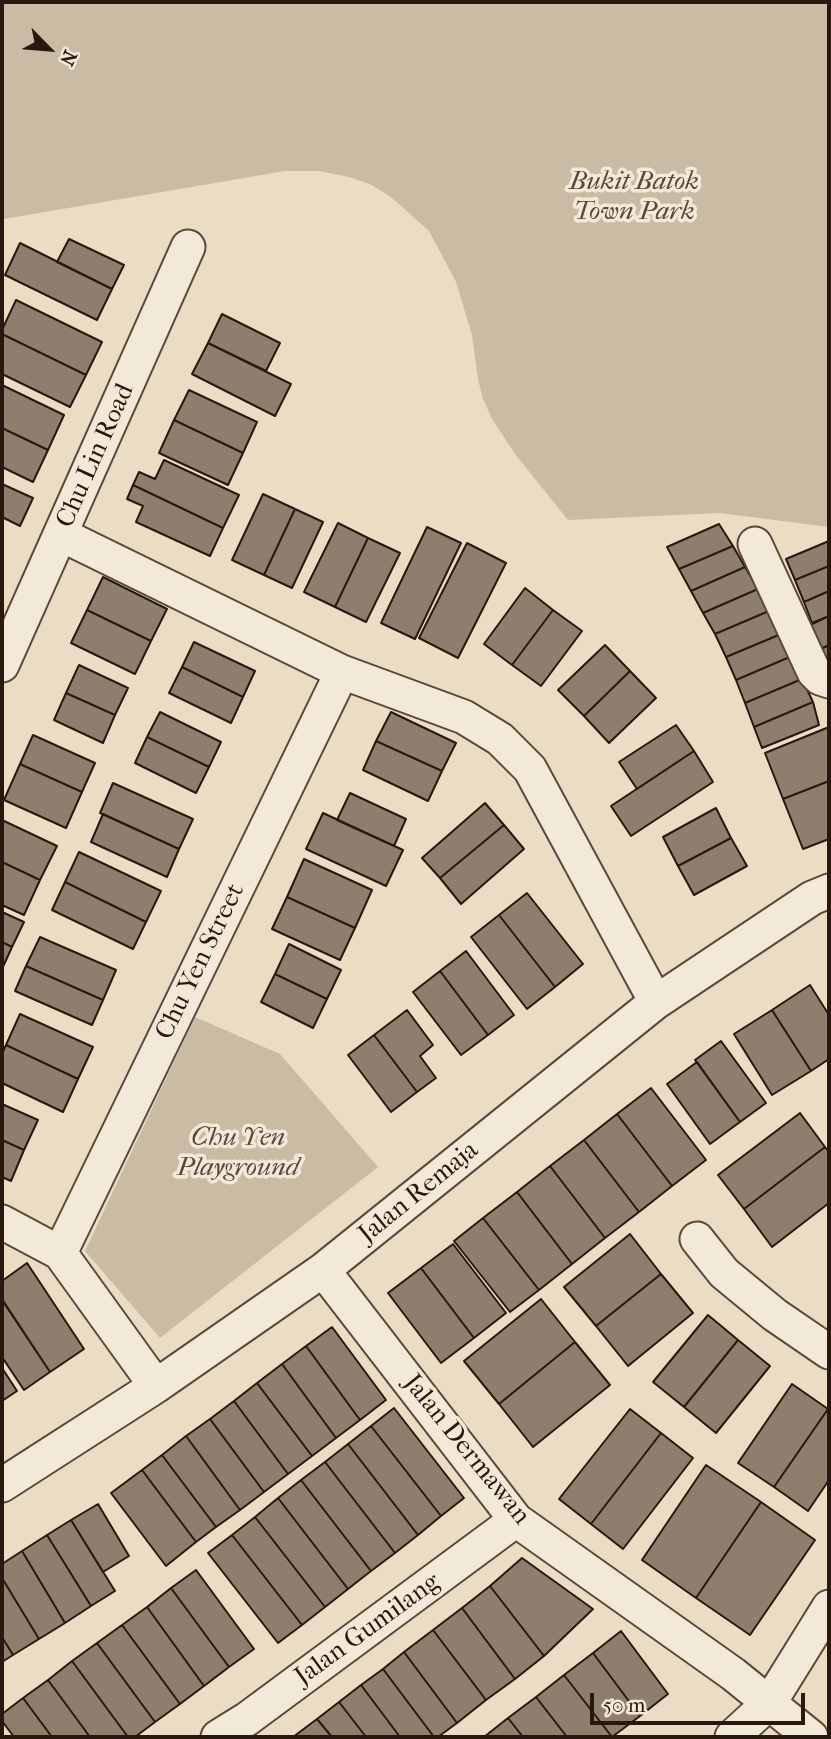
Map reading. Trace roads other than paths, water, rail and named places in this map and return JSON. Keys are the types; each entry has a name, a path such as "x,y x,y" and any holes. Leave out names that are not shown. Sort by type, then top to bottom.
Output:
{"street":[{"name":"Chu Lin Road","path":"2,665 188,247"},
{"path":"62,535 342,672 464,717 500,739 530,769 656,1002"},
{"path":"755,544 814,672 829,681"},
{"name":"Chu Yen Street","path":"60,1253 342,672"},
{"name":"Jalan Remaja","path":"2,1485 156,1386 323,1270 656,1002 812,898 829,891"},
{"path":"2,1222 60,1253 156,1386"},
{"path":"697,1239 724,1273 775,1315 829,1353"},
{"name":"Jalan Dermawan","path":"323,1270 516,1520 770,1702 811,1737"},
{"name":"Jalan Gumilang","path":"218,1737 247,1719 516,1520"},
{"path":"732,1737 770,1702 829,1607"}],"park label":[{"name":"Bukit Batok Town Park","path":"634,198"},
{"name":"Chu Yen Playground","path":"238,1154"}]}
